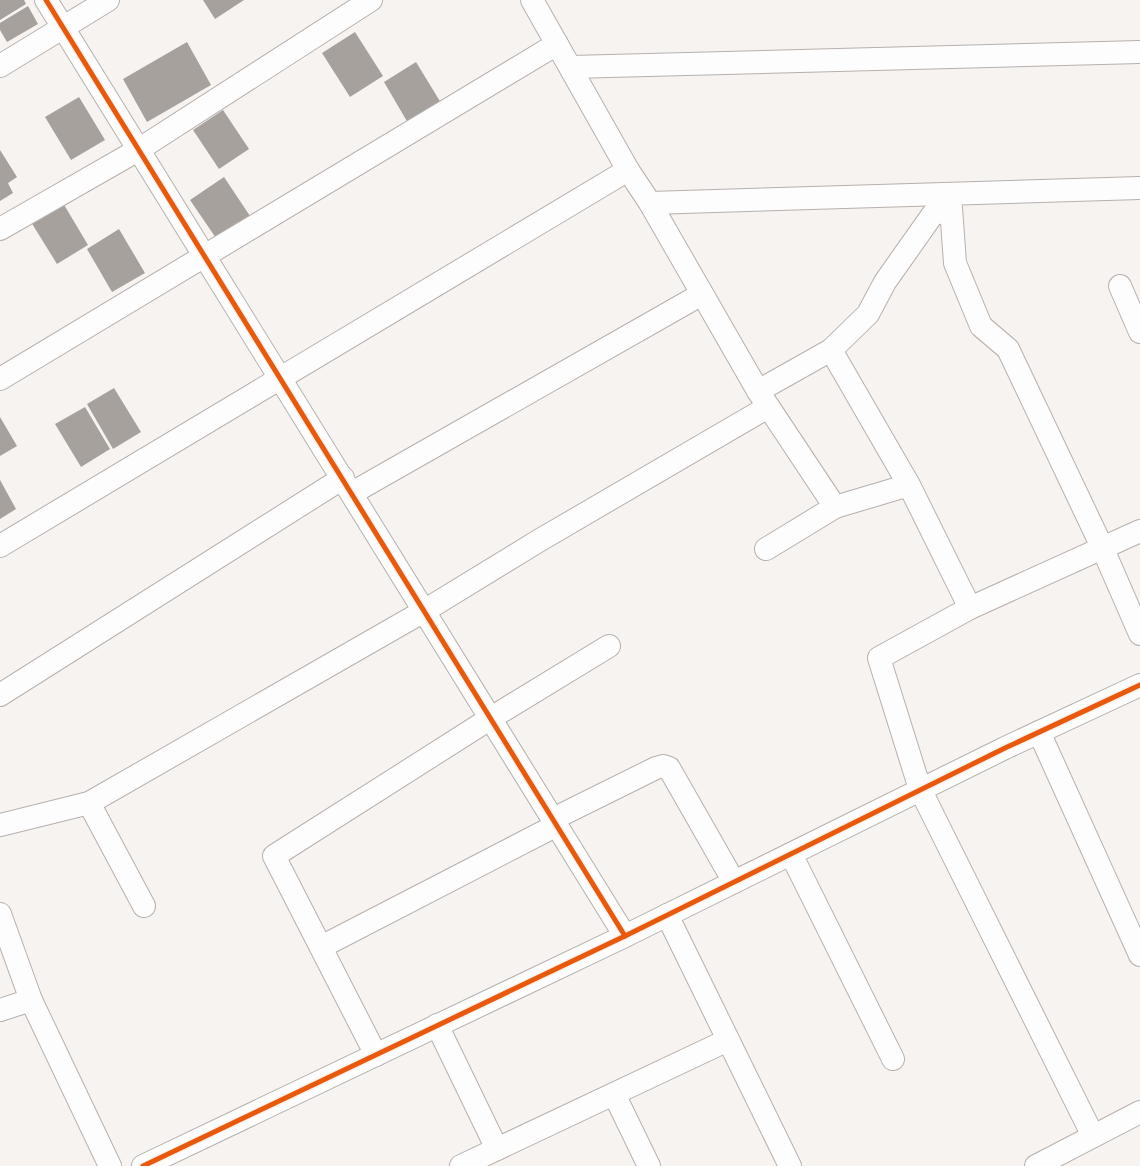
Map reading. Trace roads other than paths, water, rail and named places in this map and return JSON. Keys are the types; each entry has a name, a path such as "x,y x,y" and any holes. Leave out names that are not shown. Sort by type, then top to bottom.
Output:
{"street":[{"path":"46,0 625,936"},
{"path":"0,66 108,0"},
{"path":"0,229 138,150 371,0"},
{"path":"532,0 628,170 650,203 763,399 835,507"},
{"path":"0,379 557,44"},
{"path":"571,68 1140,52"},
{"path":"0,546 628,170"},
{"path":"650,203 950,203 1140,188"},
{"path":"0,825 89,803 424,611 763,399 831,350 868,314 885,282 933,214 950,203"},
{"path":"950,203 955,263 981,326 1008,349 1102,548 1140,634"},
{"path":"1120,286 1140,332"},
{"path":"0,695 347,485 702,294"},
{"path":"831,350 909,485 970,608"},
{"path":"766,549 835,507 909,485"},
{"path":"1093,1136 920,789 880,658 970,608 1140,531"},
{"path":"376,1055 274,856 491,718 610,646"},
{"path":"143,1166 625,936 920,789 1140,685"},
{"path":"1040,732 1140,954"},
{"path":"320,947 663,766 669,768 734,882"},
{"path":"89,803 144,906"},
{"path":"791,854 893,1058"},
{"path":"0,914 31,1000 110,1166"},
{"path":"667,915 790,1166"},
{"path":"0,1010 31,1000"},
{"path":"437,1025 497,1149"},
{"path":"461,1166 728,1040"},
{"path":"614,1094 649,1166"},
{"path":"1036,1166 1140,1112"}]}
